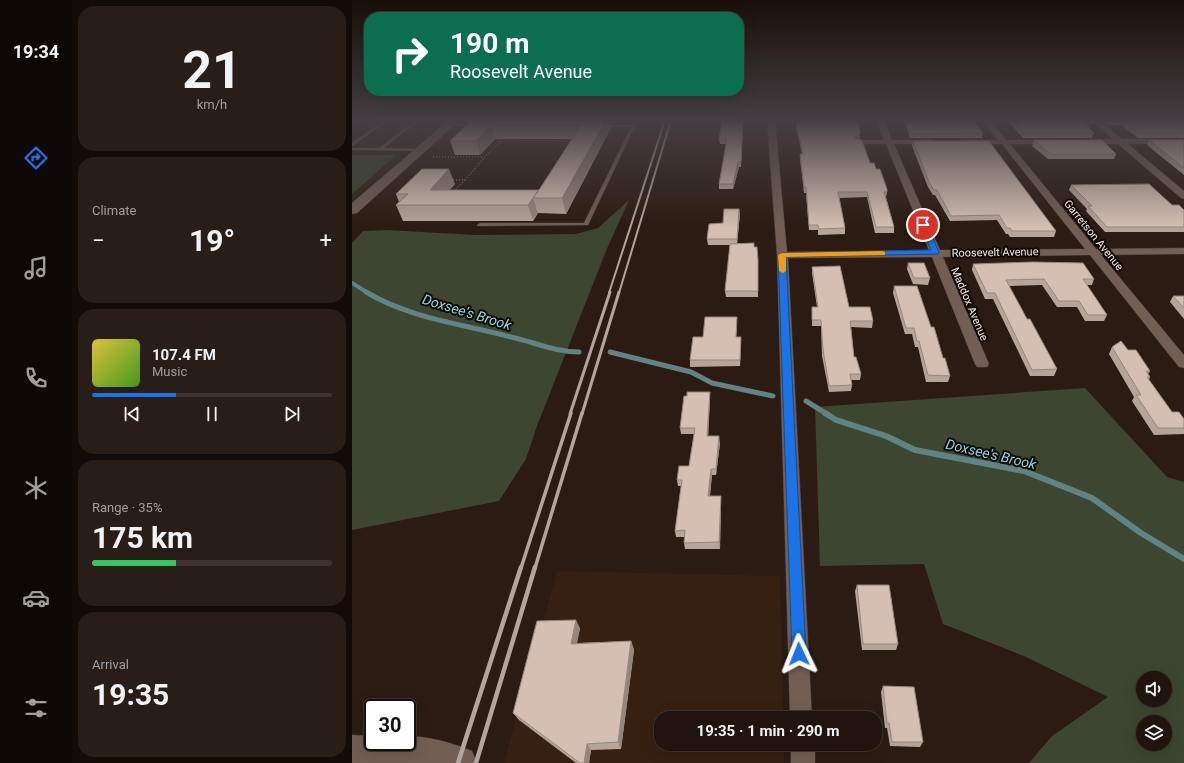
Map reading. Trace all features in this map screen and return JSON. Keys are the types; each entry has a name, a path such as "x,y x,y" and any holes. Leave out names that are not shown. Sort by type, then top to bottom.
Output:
{"main road":[{"path":"352,210 415,156"},
{"path":"352,752 415,754 460,763"}],"street":[{"path":"774,156 782,255 801,711"},
{"name":"Maddox Avenue","path":"894,156 982,364"},
{"name":"Garretson Avenue","path":"1014,156 1184,364"},
{"path":"1137,156 1184,196"},
{"name":"Roosevelt Avenue","path":"782,255 935,252 1184,251"},
{"path":"802,751 803,763"}],"lane":[{"path":"480,225 586,224 619,156"}],"path":[{"path":"431,157 485,157"},
{"path":"453,193 485,157"},
{"path":"444,180 466,180"}],"shaded area":[{"path":"352,156 405,156 352,201"},
{"path":"557,571 780,576 783,711 654,711 654,751 784,751 784,763 504,763"}],"green space":[{"path":"352,156 395,156 352,194"},
{"path":"629,200 606,251 537,426 526,459 499,501 352,530 352,243 363,231 387,230 476,235 576,234 598,228"},
{"path":"1085,388 1167,477 1184,482 1184,763 1029,763 1052,736 1108,697 1026,657 943,624 924,564 820,566 815,407"}],"building":[{"path":"561,156 586,156 562,198 533,198 528,205 396,205 408,194 396,194 422,169 449,169 430,190 539,190"},
{"path":"724,156 741,156 741,162 738,162 733,184 719,184"},
{"path":"800,156 867,156 870,163 874,163 876,169 880,169 887,189 887,192 884,192 894,227 876,227 867,192 838,192 845,228 819,229 818,225 809,225 806,187 804,187"},
{"path":"919,156 1000,156 1056,231 1012,231 1010,228 1007,228 999,215 951,216 937,190 934,190 929,182"},
{"path":"1169,156 1184,156 1184,168"},
{"path":"1149,184 1172,205 1179,205 1184,210 1184,227 1107,227 1088,206 1092,206 1071,185"},
{"path":"724,209 739,209 737,239 707,239 709,224 723,223"},
{"path":"754,243 754,247 757,247 758,291 725,291 730,244"},
{"path":"1033,262 1083,263 1094,279 1083,279 1107,315 1088,315 1079,301 1059,301 1044,279 1006,280 1027,319 1030,319 1057,369 1032,370 995,293 987,293 973,264"},
{"path":"908,263 924,263 930,278 914,278"},
{"path":"840,266 849,307 870,307 873,321 850,321 854,357 856,357 861,374 850,374 852,385 829,386 823,349 821,320 812,320 812,307 818,307 812,267"},
{"path":"894,286 917,286 931,327 934,327 950,376 928,375 914,328 906,328"},
{"path":"1173,296 1184,296 1184,308"},
{"path":"705,317 737,317 736,337 741,337 740,360 690,360 693,337 703,337"},
{"path":"1121,341 1128,350 1136,350 1150,371 1146,371 1150,377 1147,377 1172,412 1179,412 1184,419 1184,428 1158,428 1136,395 1141,395 1112,347"},
{"path":"687,392 710,392 707,436 719,436 716,469 711,469 708,496 721,496 719,542 684,543 685,530 675,531 682,480 677,480 679,466 689,466 695,428 680,428 684,396 687,396"},
{"path":"857,585 889,585 898,644 863,644"},
{"path":"576,620 571,644 631,641 618,742 587,744 584,763 580,763 513,713 537,621"},
{"path":"883,686 914,687 923,742 892,742 889,723 887,723"}],"waterway":[{"name":"Doxsee's Brook","path":"352,283 368,293"},
{"name":"Doxsee's Brook","path":"366,292 383,301 418,314 493,332 553,349 579,352"},
{"name":"Doxsee's Brook","path":"610,352 691,372 712,383 773,396"},
{"name":"Doxsee's Brook","path":"806,401 827,414"},
{"name":"Doxsee's Brook","path":"825,413 836,420 886,436 915,450 1024,471 1092,498 1141,533 1184,559"}],"railway":[{"path":"609,293 653,156"},
{"path":"619,293 660,156"},
{"path":"570,414 610,292"},
{"path":"582,414 619,292"},
{"path":"521,568 571,413"},
{"path":"535,568 582,413"},
{"path":"458,763 521,567"},
{"path":"476,763 535,567"}],"slow traffic":[{"path":"783,271 782,255 882,253"}],"route":[{"path":"799,654 782,255 935,252 923,225"}]}
